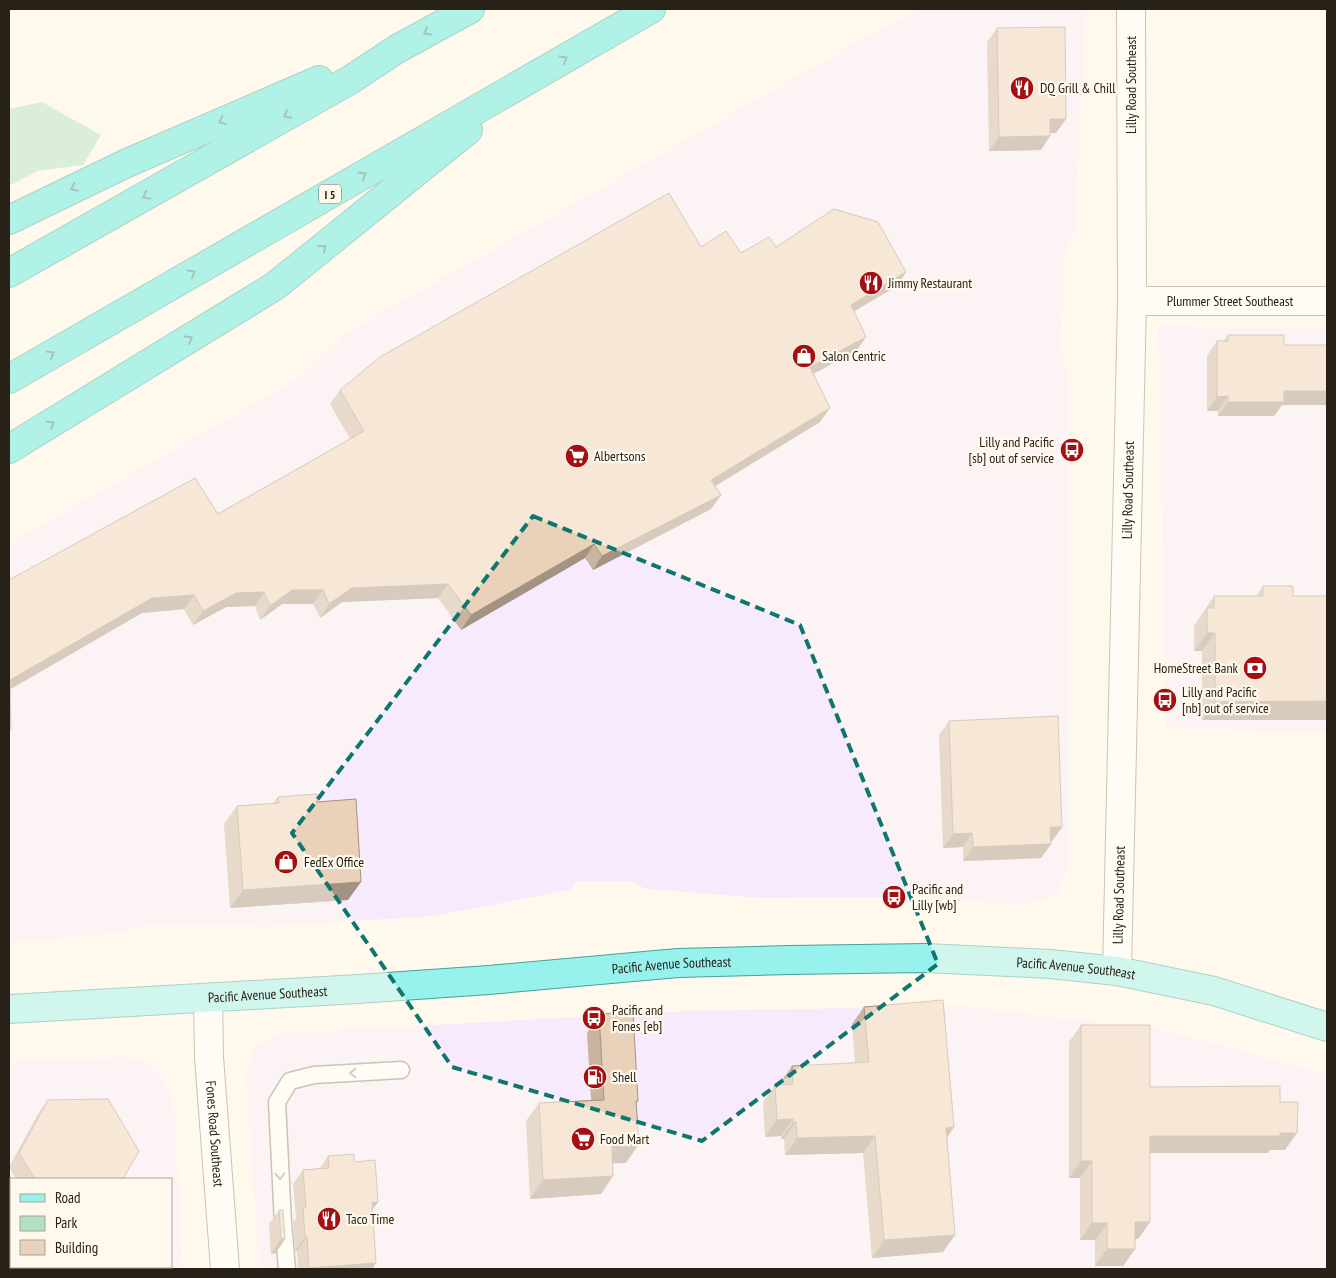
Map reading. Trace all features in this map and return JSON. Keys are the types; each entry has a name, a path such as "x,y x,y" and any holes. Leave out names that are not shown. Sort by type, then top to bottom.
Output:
{"highway":[{"path":"9,273 350,80 397,49 470,9"},
{"name":"I 5","path":"9,379 651,9"},
{"path":"9,220 127,163 343,70 397,49"},
{"path":"9,449 275,286 535,76"}],"main road":[{"name":"Pacific Avenue Southeast","path":"9,1009 396,987 678,963 926,958 1050,964 1116,971 1214,991 1327,1027"}],"street":[{"name":"Lilly Road Southeast","path":"1116,971 1132,300 1131,9"},
{"name":"Plummer Street Southeast","path":"1132,300 1327,301"},
{"name":"Fones Road Southeast","path":"208,998 208,1057 225,1269"}],"lane":[{"path":"287,1269 277,1102 290,1081 314,1075 402,1070"}],"highlighted area":[{"path":"533,516 800,625 938,964 702,1141 452,1067 292,833"}],"shaded area":[{"path":"916,9 1086,9 1075,232 1065,253 1061,345 1069,383 1069,862 1058,894 1021,906 925,897 761,898 646,889 630,881 577,881 570,890 433,916 260,927 245,925 142,926 118,933 9,942 9,544 297,379 345,334"},
{"path":"1158,326 1327,328 1327,732 1166,728"},
{"path":"963,1006 1169,1031 1327,1076 1327,1269 259,1269 246,1077 255,1047 285,1033 687,1011"},
{"path":"125,1057 152,1066 168,1087 174,1106 183,1269 9,1269 9,1062"}],"green space":[{"path":"42,102 101,135 83,165 38,171 9,186 9,109"}],"building":[{"name":"DQ Grill & Chill","path":"1065,27 1066,119 1050,119 1050,136 999,137 997,28"},
{"path":"669,193 701,247 726,231 741,253 769,237 776,247 834,209 878,222 906,272 851,305 866,337 810,367 830,408 711,480 721,495 602,556 594,544 471,615 448,584 352,588 329,604 323,590 292,590 270,606 264,592 236,593 203,611 194,595 152,598 10,680 11,729 9,729 9,580 195,478 218,514 364,431 340,390 380,357"},
{"path":"1228,335 1284,335 1284,345 1327,345 1327,391 1284,391 1284,402 1228,402 1228,396 1217,397 1217,341 1228,341"},
{"path":"1263,586 1293,586 1293,596 1327,596 1327,701 1215,702 1215,633 1207,633 1207,608 1214,608 1214,596 1263,596"},
{"path":"1058,716 1062,827 1050,827 1051,844 973,847 972,833 953,834 949,721"},
{"name":"FedEx Office","path":"317,794 317,802 356,799 361,882 243,890 237,806 279,803 278,797"},
{"path":"943,1000 954,1127 946,1128 955,1235 884,1240 875,1136 797,1138 796,1122 793,1122 793,1119 777,1120 775,1085 793,1084 792,1066 869,1062 864,1007"},
{"path":"633,1012 639,1144 612,1146 613,1176 543,1180 539,1103 604,1100 599,1014"},
{"path":"1081,1025 1150,1025 1150,1087 1280,1086 1280,1102 1298,1102 1297,1133 1280,1133 1280,1136 1150,1136 1150,1222 1135,1222 1135,1249 1107,1249 1107,1223 1092,1223 1092,1161 1081,1161"},
{"path":"108,1099 139,1151 124,1178 34,1178 19,1153 48,1100"},
{"name":"Taco Time","path":"354,1154 354,1162 375,1160 378,1202 372,1202 376,1263 309,1268 303,1208 306,1208 303,1170 329,1168 328,1156"},
{"path":"279,1210 283,1210 285,1239 281,1239"}],"place":[{"name":"DQ Grill & Chill","path":"1022,88"},
{"name":"Jimmy Restaurant","path":"871,283"},
{"name":"Salon Centric","path":"804,356"},
{"name":"Lilly and Pacific [sb] out of service","path":"1072,450"},
{"name":"Albertsons","path":"577,456"},
{"name":"HomeStreet Bank","path":"1255,668"},
{"name":"Lilly and Pacific [nb] out of service","path":"1165,700"},
{"name":"FedEx Office","path":"286,862"},
{"name":"Pacific and Lilly [wb]","path":"894,897"},
{"name":"Pacific and Fones [eb]","path":"594,1018"},
{"name":"Shell","path":"595,1077"},
{"name":"Food Mart","path":"583,1139"},
{"name":"Taco Time","path":"329,1219"}]}
